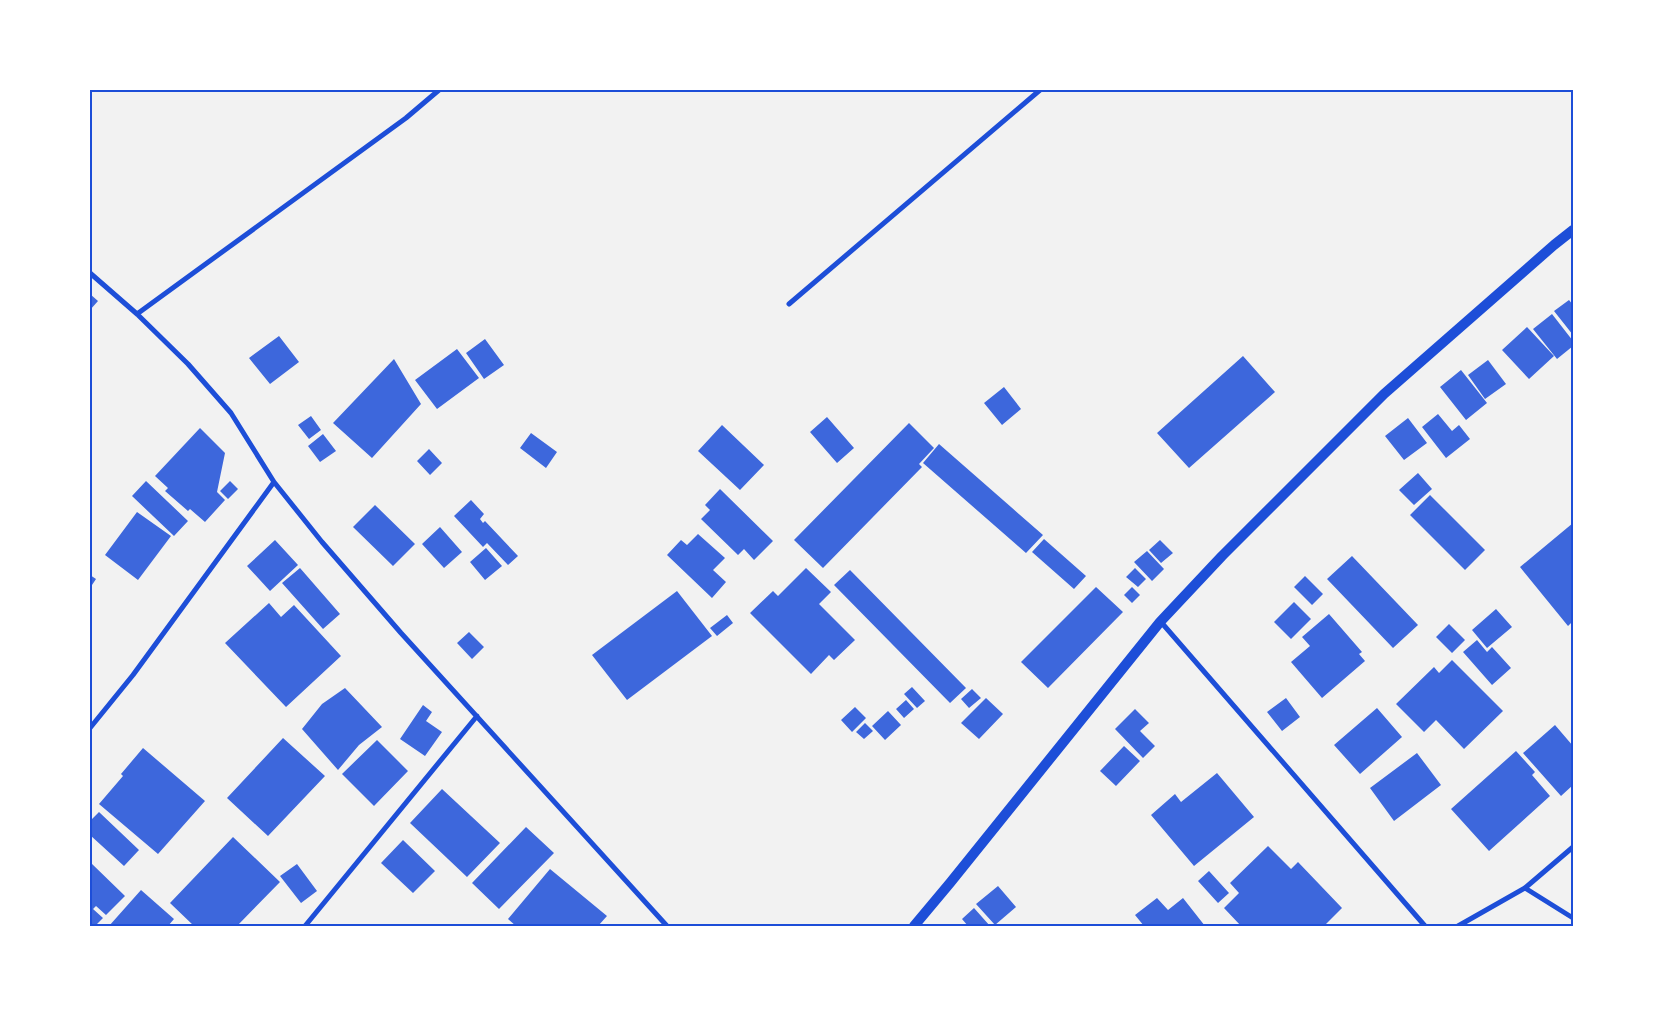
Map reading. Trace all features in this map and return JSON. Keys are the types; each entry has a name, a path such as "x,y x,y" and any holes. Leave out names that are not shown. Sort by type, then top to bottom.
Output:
{"main road":[{"path":"914,926 1160,622 1222,556 1384,394 1573,230"}],"street":[{"path":"137,314 406,118 438,90"},
{"path":"789,304 1040,90"},
{"path":"90,272 137,314 188,364 231,413 274,482 334,556 667,926"},
{"path":"90,728 184,607 274,482"},
{"path":"1160,622 1425,926"},
{"path":"305,926 477,716"},
{"path":"1458,926 1525,888 1573,847"},
{"path":"1525,888 1573,918"}],"building":[{"path":"90,294 98,301 90,310"},
{"path":"1569,300 1573,305 1573,335 1554,311"},
{"path":"1552,314 1573,341 1573,346 1557,359 1533,329"},
{"path":"1527,327 1554,356 1529,379 1502,350"},
{"path":"279,336 299,362 270,384 249,358"},
{"path":"485,339 504,365 484,379 466,353"},
{"path":"457,349 479,378 437,409 415,380"},
{"path":"1243,356 1275,392 1189,468 1157,433"},
{"path":"394,359 421,404 372,458 333,423"},
{"path":"1488,360 1506,384 1485,399 1468,375"},
{"path":"1461,370 1487,403 1466,420 1440,387"},
{"path":"1004,387 1021,409 1002,425 984,403"},
{"path":"1438,414 1452,431 1459,425 1470,439 1446,458 1422,427"},
{"path":"311,416 321,430 309,439 298,425"},
{"path":"827,417 854,448 837,463 810,432"},
{"path":"1408,418 1427,443 1404,460 1385,436"},
{"path":"909,423 934,448 919,464 922,467 823,568 794,540"},
{"path":"722,425 764,465 740,490 698,451"},
{"path":"200,428 225,453 217,492 225,500 205,522 190,509 188,511 165,491 168,488 155,476"},
{"path":"531,433 557,452 546,468 520,448"},
{"path":"323,434 336,451 320,462 308,446"},
{"path":"939,444 1043,535 1026,553 923,463"},
{"path":"429,449 442,463 430,475 417,461"},
{"path":"1418,473 1432,489 1414,505 1399,490"},
{"path":"146,481 188,521 174,536 132,496"},
{"path":"230,481 238,489 228,499 220,491"},
{"path":"720,489 773,541 754,560 744,549 738,555 701,519 710,510 705,505"},
{"path":"1430,495 1485,550 1465,570 1410,515"},
{"path":"471,500 484,514 480,519 483,523 485,521 518,556 508,565 487,543 483,547 454,516"},
{"path":"375,505 415,544 393,566 353,527"},
{"path":"137,512 171,536 138,580 105,555"},
{"path":"1573,523 1573,621 1568,626 1520,567"},
{"path":"440,527 462,552 444,568 422,544"},
{"path":"698,534 725,558 713,570 726,582 712,598 667,555 681,540 687,545"},
{"path":"1044,539 1086,576 1074,589 1032,552"},
{"path":"275,540 298,565 270,591 247,566"},
{"path":"1160,540 1173,553 1161,563 1149,550"},
{"path":"486,548 502,566 485,580 470,562"},
{"path":"1147,551 1164,569 1152,581 1134,562"},
{"path":"1352,556 1418,625 1393,648 1327,579"},
{"path":"300,568 340,614 323,629 282,583"},
{"path":"806,568 831,592 819,604 855,640 834,660 829,655 811,674 750,613 773,591 778,596"},
{"path":"1135,568 1146,579 1138,587 1126,577"},
{"path":"850,570 966,688 950,703 834,585"},
{"path":"90,575 96,579 90,588"},
{"path":"1305,576 1323,594 1312,605 1294,587"},
{"path":"1096,587 1123,612 1048,688 1021,662"},
{"path":"1132,587 1140,595 1132,603 1124,595"},
{"path":"677,591 712,636 627,700 592,655"},
{"path":"1294,602 1311,619 1291,639 1274,622"},
{"path":"269,603 281,617 294,605 341,656 286,707 225,643"},
{"path":"1496,609 1512,627 1487,648 1472,630"},
{"path":"1329,614 1362,652 1359,654 1365,661 1322,698 1291,662 1310,646 1302,637"},
{"path":"727,615 733,623 717,636 710,628"},
{"path":"1449,624 1465,640 1452,653 1436,637"},
{"path":"469,632 484,647 472,659 457,643"},
{"path":"1477,640 1487,652 1492,647 1511,668 1492,685 1463,652"},
{"path":"1452,660 1503,711 1464,749 1436,720 1424,732 1396,704 1434,667 1439,673"},
{"path":"912,687 925,701 917,708 904,694"},
{"path":"345,688 382,727 359,745 338,770 302,729 322,704"},
{"path":"972,689 981,698 969,708 961,699"},
{"path":"986,698 1003,714 979,739 961,723"},
{"path":"1286,698 1300,717 1282,731 1267,712"},
{"path":"906,700 914,709 904,718 896,709"},
{"path":"423,705 432,712 426,721 442,732 425,756 400,739"},
{"path":"855,707 866,718 852,732 841,720"},
{"path":"1377,708 1402,737 1360,774 1334,745"},
{"path":"1135,709 1149,723 1140,731 1155,746 1143,758 1115,729"},
{"path":"888,711 901,725 885,740 872,726"},
{"path":"865,723 873,731 864,739 856,732"},
{"path":"1555,725 1573,746 1573,785 1561,796 1523,753"},
{"path":"283,738 325,776 268,836 227,798"},
{"path":"377,740 408,771 374,806 342,774"},
{"path":"1124,746 1140,761 1116,786 1100,771"},
{"path":"143,748 205,801 158,854 99,804 123,776 121,774"},
{"path":"1516,751 1535,772 1532,775 1550,796 1489,851 1451,809"},
{"path":"1417,753 1441,785 1394,821 1370,788"},
{"path":"1217,773 1254,817 1194,866 1151,815 1175,794 1181,802"},
{"path":"442,789 500,843 467,877 410,823"},
{"path":"99,812 139,850 124,866 90,835 90,821"},
{"path":"526,827 554,853 499,909 472,883"},
{"path":"233,837 280,882 237,926 194,926 170,903"},
{"path":"403,840 435,871 413,893 381,863"},
{"path":"1268,846 1291,869 1298,862 1342,908 1324,926 1241,926 1224,908 1239,893 1230,883"},
{"path":"90,862 125,896 106,915 96,906 93,909 103,918 95,926 90,926"},
{"path":"297,864 317,891 301,903 280,876"},
{"path":"550,869 607,916 598,926 516,926 508,919"},
{"path":"1209,871 1229,893 1218,903 1198,881"},
{"path":"998,886 1016,907 995,925 976,904"},
{"path":"141,890 174,919 168,926 109,926"},
{"path":"1157,898 1168,910 1183,898 1205,926 1144,926 1135,915"},
{"path":"974,908 990,926 968,926 962,919"}]}
